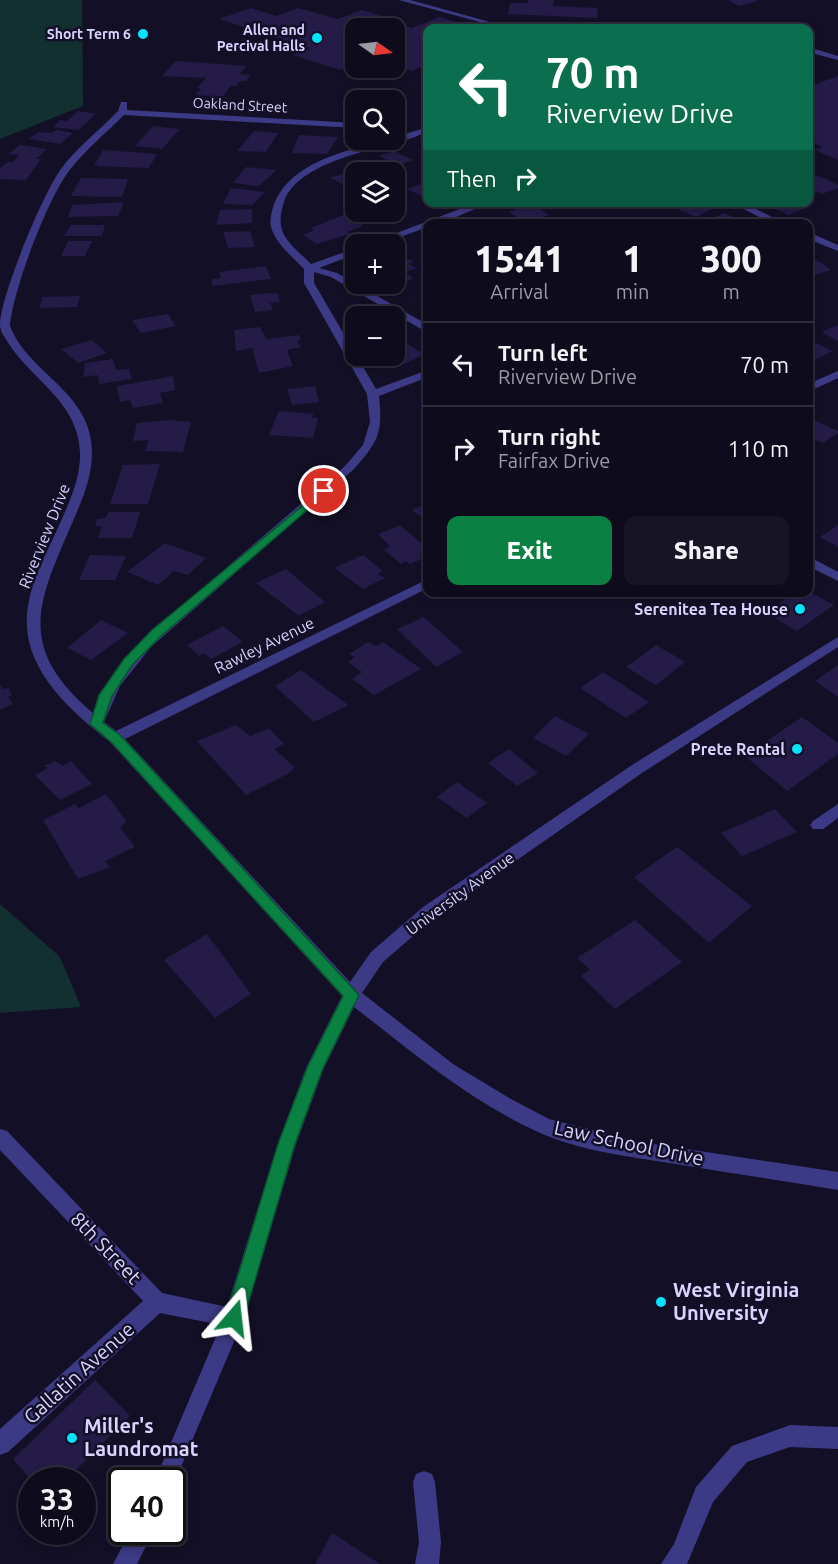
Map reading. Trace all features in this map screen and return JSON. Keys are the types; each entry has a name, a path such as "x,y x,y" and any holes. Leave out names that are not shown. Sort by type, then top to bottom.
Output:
{"street":[{"path":"402,0 493,24"},
{"path":"813,50 838,58"},
{"name":"Oakland Street","path":"123,108 345,125"},
{"name":"Riverview Drive","path":"123,108 69,165 46,202 9,302 4,325 13,342 30,363 73,406 84,429 87,454 83,484 45,572 34,607 33,635 40,660 61,689 96,724 115,738 351,995"},
{"path":"405,129 423,131"},
{"path":"423,132 358,150 312,168 290,184 278,202 275,226 285,244 309,268 334,275 423,327"},
{"path":"442,219 475,207"},
{"path":"745,207 770,219"},
{"path":"401,234 423,226"},
{"path":"813,237 838,248"},
{"path":"309,268 345,255"},
{"path":"96,724 106,695 128,662 157,633 341,476 368,446 376,422 373,394 309,283 309,268"},
{"path":"813,386 838,374"},
{"path":"373,394 423,375"},
{"path":"813,563 838,577"},
{"name":"Rawley Avenue","path":"115,738 423,585"},
{"name":"University Avenue","path":"171,1467 234,1318 287,1144 315,1068 351,995 377,957 429,912 501,862 638,769 838,641"},
{"path":"818,825 838,810"},
{"name":"Law School Drive","path":"351,995 447,1069 505,1105 545,1126 585,1138 640,1150 838,1181"},
{"name":"8th Street","path":"0,1137 157,1302"},
{"path":"157,1302 234,1318"},
{"name":"Gallatin Avenue","path":"0,1444 157,1302"},
{"path":"681,1560 704,1495 740,1454 790,1436 838,1438"},
{"path":"424,1482 429,1542 427,1564"},
{"path":"125,1564 135,1545"}],"green space":[{"path":"0,0 82,0 83,106 0,139"},
{"path":"0,904 60,957 81,1007 0,1013"}],"building":[{"path":"528,0 554,0 553,6 598,8 597,18 508,14 510,3 528,3"},
{"path":"728,1 758,1 739,6"},
{"name":"Allen and Percival Halls","path":"251,8 277,16 298,8 338,19 362,10 389,18 345,18 345,68 340,70 293,55 310,48 219,19"},
{"name":"Allen and Percival Halls","path":"439,17 464,24 423,24 423,66 412,71 405,69 405,26 412,28"},
{"path":"176,61 247,66 239,74 250,75 246,81 230,86 223,97 195,95 201,89 197,88 206,78 162,76"},
{"path":"838,76 838,160 815,150 823,147 813,143 813,85"},
{"path":"78,111 96,114 78,130 53,127 60,120 67,121"},
{"path":"153,126 180,129 162,149 135,146"},
{"path":"57,130 73,133 60,144 28,139 39,132 51,133"},
{"path":"254,131 278,133 266,152 237,151"},
{"path":"299,135 338,137 327,154 292,153"},
{"path":"20,145 47,149 36,159 41,159 26,180 0,179 0,168 8,162 13,162 19,155 8,154"},
{"path":"103,150 157,154 149,168 94,166"},
{"path":"394,151 413,160 405,163 392,162 379,156"},
{"path":"246,167 277,170 259,186 233,183"},
{"path":"345,173 345,185 330,178"},
{"path":"813,173 838,185 838,188 822,194 813,190"},
{"path":"81,178 128,179 122,197 71,196"},
{"path":"423,184 423,197 407,189"},
{"path":"231,188 265,192 252,205 223,204"},
{"path":"124,202 118,216 68,217 72,205"},
{"path":"524,207 537,207 549,215 536,219 521,219 508,212"},
{"path":"673,207 714,208 696,217"},
{"path":"771,207 807,207 789,215"},
{"path":"252,209 252,223 216,225 220,210"},
{"path":"724,213 736,218 734,219 711,219"},
{"path":"345,214 345,222 360,222 363,226 347,232 350,234 316,244 303,235 314,230 311,228"},
{"path":"71,225 105,225 102,236 64,236"},
{"path":"250,231 255,247 228,248 223,232"},
{"path":"68,241 92,241 85,256 61,256"},
{"path":"405,257 414,262 408,264 417,268 405,272"},
{"path":"813,259 822,263 831,270 813,275"},
{"path":"266,266 271,279 213,286 211,279 221,278 219,272"},
{"path":"405,272 413,278 405,282"},
{"path":"278,294 280,302 270,303 273,310 255,312 250,295"},
{"path":"80,296 77,307 40,308 42,297"},
{"path":"168,314 176,326 141,333 132,320"},
{"path":"838,325 838,341 822,332"},
{"path":"260,327 267,339 299,335 301,340 297,341 301,347 287,350 293,366 259,373 252,348 236,351 234,330"},
{"path":"92,340 107,353 78,363 61,349"},
{"path":"813,341 833,351 813,361"},
{"path":"405,343 423,353 405,364"},
{"path":"113,359 116,370 129,369 132,379 99,384 98,375 83,377 85,363"},
{"path":"173,376 175,390 160,393 163,403 133,408 130,400 120,402 117,386"},
{"path":"315,386 319,402 292,405 287,389"},
{"path":"279,411 314,414 311,417 318,418 313,438 269,435"},
{"path":"813,419 838,431 823,443 813,439"},
{"path":"170,420 191,422 183,452 145,451 149,440 133,441 137,423"},
{"path":"160,464 148,504 110,504 123,465"},
{"path":"423,505 423,518 412,510"},
{"path":"109,512 140,512 132,538 98,538 102,527 95,526 97,519 105,518"},
{"path":"400,525 423,545 423,554 420,555 423,558 410,564 406,561 401,564 384,550 390,546 378,534"},
{"path":"838,525 838,547 820,537"},
{"path":"165,543 206,558 188,575 174,571 158,585 127,572"},
{"path":"90,555 126,556 115,580 79,580"},
{"path":"363,555 383,571 377,574 385,578 363,589 334,568"},
{"path":"286,569 325,602 299,616 256,583"},
{"name":"Serenitea Tea House","path":"813,594 834,605 797,631 766,613 788,597 813,597"},
{"path":"424,617 463,652 436,667 397,629"},
{"path":"101,620 128,633 91,660 67,648"},
{"path":"223,626 243,642 211,659 204,653 199,656 187,645"},
{"path":"368,642 376,646 383,642 421,669 374,695 352,679 362,672 348,662 355,657 349,654"},
{"path":"656,645 685,662 656,685 626,667"},
{"path":"838,665 838,697 815,681"},
{"path":"301,670 348,705 314,722 275,686"},
{"path":"603,672 649,702 626,718 580,688"},
{"path":"0,685 3,689 9,688 12,696 8,697 13,704 0,710"},
{"path":"555,716 589,734 566,756 533,738"},
{"name":"Prete Rental","path":"802,717 838,743 838,754 787,791 745,756"},
{"path":"236,725 250,736 269,728 284,744 274,749 295,767 289,773 246,795 197,741"},
{"path":"509,749 538,773 517,786 488,763"},
{"path":"55,761 63,766 71,761 92,784 60,800 35,775 48,768 44,766"},
{"path":"457,782 487,803 467,818 437,797"},
{"path":"106,794 127,822 120,827 135,847 105,861 110,867 78,879 43,820 75,804 79,808"},
{"path":"775,809 797,832 742,856 721,833"},
{"path":"677,847 752,906 709,943 634,877"},
{"path":"635,920 682,962 615,1009 581,976 590,970 577,958"},
{"path":"207,934 251,994 215,1018 164,960"},
{"name":"Miller's Laundromat","path":"95,1380 130,1416 79,1467 20,1467 13,1459"},
{"path":"332,1533 380,1564 315,1564"}],"place":[{"name":"Short Term 6","path":"143,34"},
{"name":"Allen and Percival Halls","path":"317,38"},
{"name":"Serenitea Tea House","path":"800,609"},
{"name":"Prete Rental","path":"797,749"},
{"name":"West Virginia University","path":"661,1302"},
{"name":"Miller's Laundromat","path":"72,1438"}],"route":[{"path":"234,1318 287,1144 315,1068 351,995 115,738 96,724 106,695 128,662 157,633 324,491"}]}
